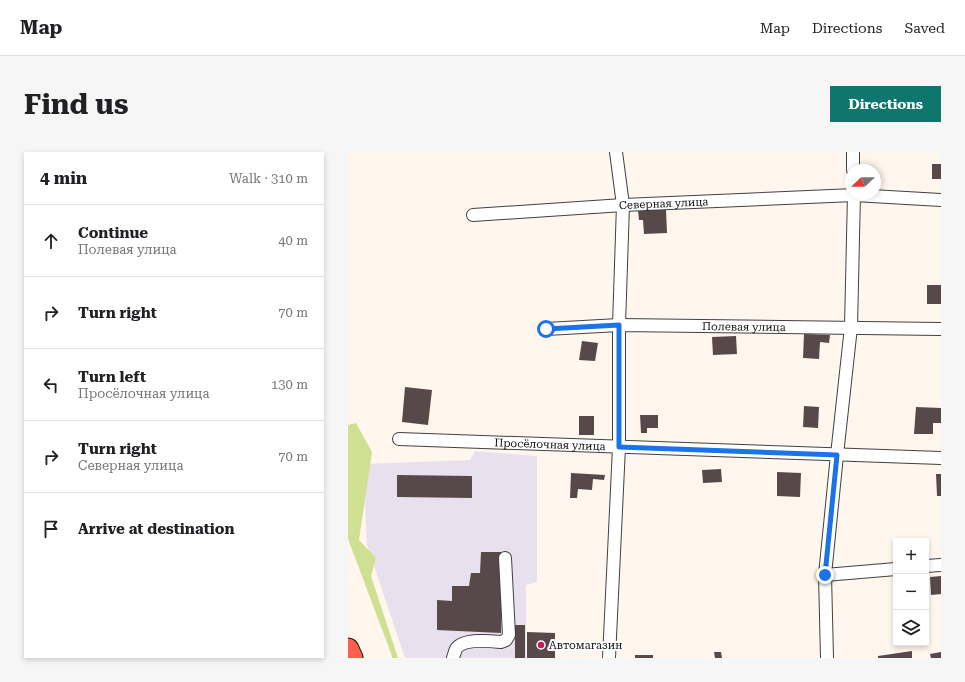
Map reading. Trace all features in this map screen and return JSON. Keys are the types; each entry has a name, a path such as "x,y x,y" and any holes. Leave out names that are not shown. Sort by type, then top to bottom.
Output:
{"highway":[{"path":"348,649 352,658"}],"street":[{"path":"609,658 619,447 619,325 623,205 616,152"},
{"path":"853,152 853,164"},
{"name":"Северная улица","path":"473,215 623,205 845,195"},
{"name":"Северная улица","path":"881,197 941,200"},
{"path":"827,658 825,575 852,327 854,200"},
{"name":"Полевая улица","path":"546,329 619,325 941,329"},
{"name":"Просёлочная улица","path":"400,439 941,458"},
{"path":"453,658 456,649 460,645 477,641 501,642 506,640 509,636 505,558"},
{"path":"929,566 941,565"},
{"path":"825,575 893,569"}],"shaded area":[{"path":"475,451 537,456 537,582 526,585 526,658 405,658 367,545 363,464 470,460"}],"green space":[{"path":"356,423 372,452 359,540 376,558 371,576 398,658 392,658 348,539 348,425"}],"building":[{"path":"932,164 941,164 941,179 932,179"},
{"path":"666,209 667,233 644,234 643,220 639,220 638,210"},
{"path":"927,285 941,285 941,304 927,304"},
{"path":"804,334 830,335 829,343 820,342 819,359 803,358"},
{"path":"736,336 737,354 713,355 712,337"},
{"path":"582,341 598,343 595,361 579,360"},
{"path":"405,387 432,390 428,425 402,422"},
{"path":"804,406 819,407 818,428 803,427"},
{"path":"916,407 941,408 941,423 933,423 933,434 914,434"},
{"path":"640,415 658,415 658,428 647,428 647,433 641,433"},
{"path":"579,416 594,416 594,435 579,435"},
{"path":"721,469 722,482 703,483 702,470"},
{"path":"777,472 801,473 800,497 777,496"},
{"path":"571,473 605,475 604,480 593,479 592,490 578,489 577,498 570,498"},
{"path":"936,474 941,474 941,496 937,496"},
{"path":"397,475 472,476 472,498 397,497"},
{"path":"481,552 501,552 501,633 437,630 437,600 452,601 452,586 469,586 471,573 480,573"},
{"path":"941,576 941,594 931,595 930,577"},
{"path":"515,625 525,625 525,658 515,658"},
{"name":"Автомагазин","path":"527,632 555,633 555,658 527,658"},
{"path":"912,651 912,658 878,658 878,656"},
{"path":"714,652 721,652 722,658 715,658"},
{"path":"941,652 941,658 931,658 930,654"},
{"path":"635,655 653,655 653,658 635,658"}],"place":[{"name":"Автомагазин","path":"541,645"}],"route":[{"path":"546,329 619,325 619,447 837,455 825,575"}]}
